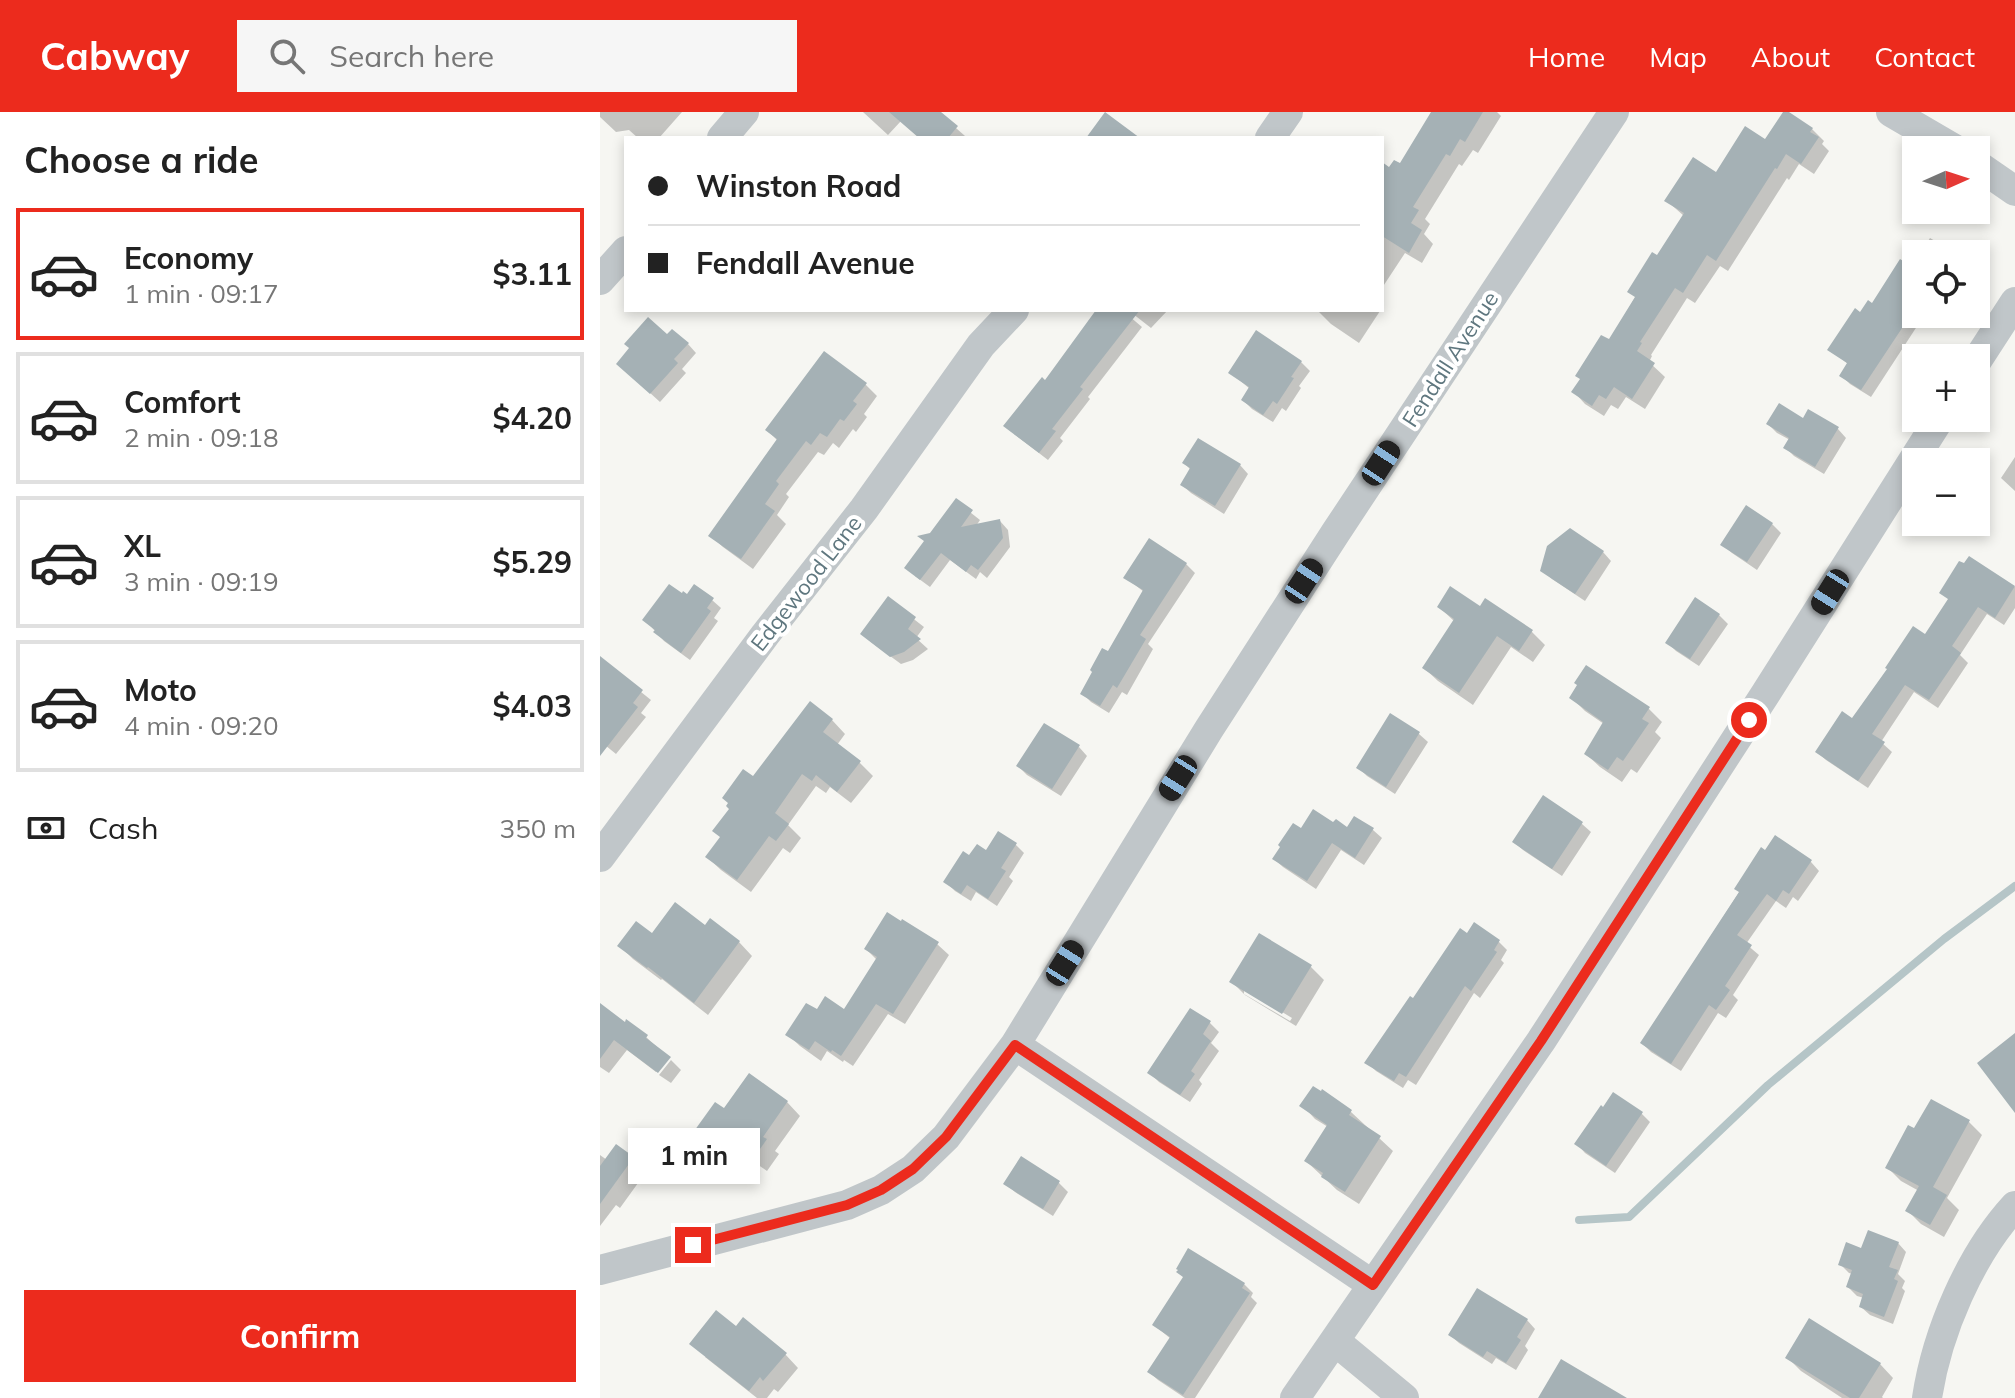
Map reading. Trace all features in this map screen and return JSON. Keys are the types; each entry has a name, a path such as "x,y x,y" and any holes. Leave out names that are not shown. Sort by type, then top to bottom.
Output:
{"street":[{"path":"724,136 744,112"},
{"path":"1271,136 1288,112"},
{"name":"Fendall Avenue","path":"600,1270 847,1205 881,1190 913,1169 946,1137 1015,1045 1226,702 1614,112"},
{"path":"1891,112 1932,136"},
{"path":"1990,174 2015,191"},
{"path":"600,280 624,253"},
{"path":"1988,344 2015,302"},
{"name":"Edgewood Lane","path":"600,857 765,635 864,509 981,345 1012,312"},
{"path":"1295,1398 1541,1041 1931,432"},
{"path":"1015,1045 1373,1285"},
{"path":"1927,1398 1939,1345 1957,1297 1981,1252 2015,1206"},
{"path":"1335,1341 1404,1398"}],"building":[{"path":"889,112 941,112 958,126 950,136 917,136"},
{"path":"1105,112 1137,136 1087,136"},
{"path":"1431,112 1483,112 1465,142 1460,139 1450,156 1446,154 1413,207 1419,210 1411,223 1422,230 1409,253 1384,237 1384,163 1389,167 1394,160 1400,163"},
{"path":"1783,112 1789,112 1813,128 1810,132 1819,137 1801,164 1786,154 1716,261 1707,255 1683,293 1675,288 1640,342 1637,351 1655,363 1632,399 1614,387 1606,399 1599,395 1592,406 1571,392 1580,379 1575,376 1601,335 1609,339 1635,297 1627,292 1652,252 1657,255 1684,213 1664,201 1693,157 1716,172 1745,126 1765,139"},
{"path":"1902,260 1902,328 1861,390 1839,376 1847,363 1827,350 1855,308 1860,312 1868,300 1872,303"},
{"path":"1095,312 1138,312 1080,387 1083,389 1052,429 1056,431 1039,453 1003,426 1042,377 1045,380"},
{"path":"648,317 667,334 672,329 689,343 674,359 678,363 650,394 616,364 629,348 624,344"},
{"path":"1256,330 1302,361 1277,404 1273,401 1263,415 1241,400 1249,387 1228,373"},
{"path":"824,351 867,383 853,401 857,404 844,421 840,419 827,437 820,433 811,445 806,441 776,481 779,484 765,504 775,511 741,559 708,536 777,439 765,430"},
{"path":"1779,403 1803,418 1808,409 1839,427 1815,467 1783,448 1789,438 1766,424"},
{"path":"1198,438 1241,464 1215,506 1180,485 1190,468 1182,463"},
{"path":"956,498 973,510 961,527 1000,519 1003,538 978,570 971,565 966,572 941,553 920,580 904,568 924,541 917,536 930,533"},
{"path":"1746,505 1773,523 1747,562 1720,545"},
{"path":"1570,528 1604,551 1575,594 1540,571 1547,546"},
{"path":"1149,538 1187,563 1140,635 1146,639 1117,688 1113,685 1100,706 1080,694 1102,648 1108,651 1143,590 1123,578"},
{"path":"1969,556 2015,586 1995,618 1978,607 1952,646 1961,653 1929,700 1905,685 1872,734 1885,742 1858,781 1815,752 1842,711 1852,718 1913,626 1925,634 1948,599 1939,593 1959,561 1964,563"},
{"path":"669,584 687,594 694,584 714,598 707,608 711,611 681,653 642,620"},
{"path":"1450,586 1480,606 1485,598 1533,630 1519,651 1497,636 1459,693 1422,668 1454,619 1437,607"},
{"path":"888,596 916,617 908,629 921,639 904,652 890,657 860,634"},
{"path":"1695,597 1720,614 1690,659 1665,643"},
{"path":"600,656 643,690 633,703 638,707 600,756"},
{"path":"1586,665 1650,707 1642,719 1649,723 1623,761 1617,757 1608,770 1584,754 1603,722 1569,698 1577,685 1574,683"},
{"path":"810,701 833,719 823,732 861,761 837,792 816,775 812,781 802,774 775,813 789,824 776,841 769,836 737,880 705,857 720,837 712,831 729,809 722,798 743,769 753,776"},
{"path":"1390,713 1420,732 1386,787 1356,768"},
{"path":"1044,723 1080,745 1052,789 1016,766"},
{"path":"1543,795 1583,822 1552,869 1512,842"},
{"path":"1313,809 1347,827 1354,816 1374,828 1355,858 1332,843 1307,881 1272,859 1293,823 1301,828"},
{"path":"998,831 1017,843 1001,868 1006,871 988,899 967,885 961,894 943,882 963,851 969,855 977,844 986,850"},
{"path":"1775,835 1812,860 1789,894 1783,890 1776,901 1767,894 1737,935 1752,945 1725,986 1730,990 1716,1010 1709,1005 1671,1064 1640,1043 1739,892 1734,889 1761,847 1765,850"},
{"path":"675,902 705,925 710,918 740,941 694,1003 617,946 636,921 652,933"},
{"path":"887,912 939,942 893,1014 876,1004 841,1056 815,1041 809,1050 785,1035 806,1003 817,1009 825,996 844,1009 877,957 864,949"},
{"path":"1474,922 1500,940 1494,950 1497,952 1471,991 1465,986 1406,1077 1399,1073 1394,1081 1364,1063 1460,928 1467,933"},
{"path":"1259,933 1312,965 1282,1014 1229,982"},
{"path":"600,1003 648,1035 646,1038 671,1057 658,1073 614,1040 600,1059"},
{"path":"1190,1008 1211,1021 1203,1034 1211,1041 1191,1071 1195,1074 1180,1095 1147,1073"},
{"path":"2015,1033 2015,1113 1977,1063"},
{"path":"749,1073 788,1101 763,1137 767,1139 753,1159 723,1141 716,1152 692,1134 715,1102 724,1108"},
{"path":"1313,1086 1352,1110 1349,1115 1381,1136 1345,1192 1321,1177 1323,1173 1304,1161 1327,1125 1299,1106"},
{"path":"1613,1092 1643,1112 1606,1166 1574,1144"},
{"path":"1931,1099 1970,1120 1933,1187 1947,1195 1930,1225 1905,1211 1919,1186 1885,1168 1908,1125 1914,1128"},
{"path":"616,1144 634,1157 600,1204 600,1166"},
{"path":"1021,1156 1060,1181 1043,1209 1003,1184"},
{"path":"1868,1230 1899,1242 1889,1267 1898,1270 1894,1279 1898,1281 1884,1317 1859,1307 1863,1294 1846,1287 1852,1270 1838,1265 1846,1242 1861,1248"},
{"path":"1188,1248 1245,1283 1242,1288 1250,1293 1183,1395 1147,1372 1170,1337 1152,1325 1183,1277 1176,1269"},
{"path":"1477,1288 1528,1319 1517,1337 1521,1340 1506,1363 1487,1351 1483,1357 1448,1335"},
{"path":"716,1310 736,1326 743,1317 787,1353 763,1381 760,1377 749,1391 689,1344"},
{"path":"1809,1318 1881,1363 1859,1398 1850,1398 1785,1358"},
{"path":"1561,1359 1627,1398 1538,1398"}],"waterway":[{"path":"1579,1220 1629,1217 1768,1085 1944,939 2015,886"}],"route":[{"path":"693,1245 847,1205 881,1190 913,1169 946,1137 1015,1045 1373,1285 1541,1041 1749,720"}]}
